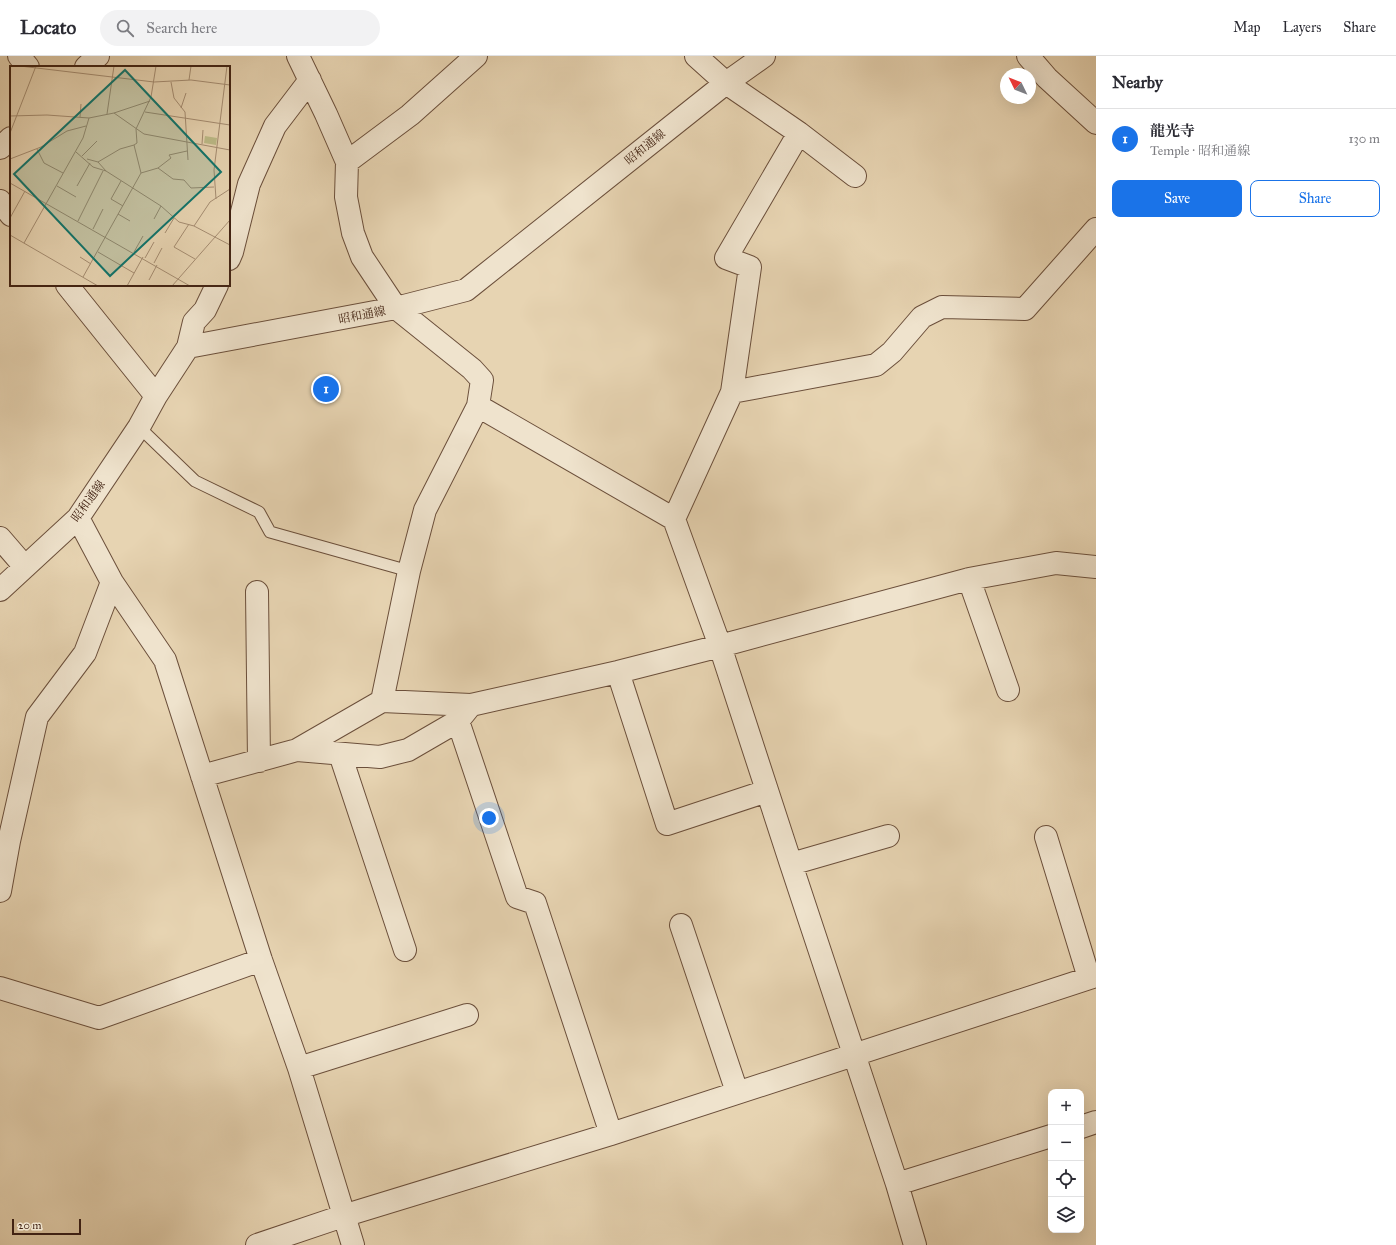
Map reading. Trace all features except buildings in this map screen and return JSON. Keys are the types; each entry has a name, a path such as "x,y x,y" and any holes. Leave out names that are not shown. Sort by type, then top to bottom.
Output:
{"street":[{"path":"19,56 27,66"},
{"path":"87,66 98,56"},
{"path":"298,56 347,162 346,197 353,233 362,257 396,308 472,369 482,380 478,406 425,510 409,571 382,701"},
{"path":"347,162 410,115 476,56"},
{"path":"696,56 726,82 799,133 855,176"},
{"name":"昭和通線","path":"0,590 78,518 139,427 156,396 188,347 396,308 466,290 726,82 764,56"},
{"path":"1028,56 1047,78 1096,122"},
{"path":"230,257 249,184 275,126 310,80"},
{"path":"674,519 732,392 750,267 726,258 799,133"},
{"path":"0,148 10,139"},
{"path":"0,201 10,214"},
{"path":"732,392 876,364 892,352 922,317 942,307 1025,308 1096,229"},
{"path":"68,286 156,396"},
{"path":"188,347 194,322 205,310 217,286"},
{"path":"478,406 674,519 720,646 790,864 897,1184 915,1245"},
{"path":"78,518 112,582 165,660 261,960 299,1068 353,1245"},
{"path":"0,538 25,568"},
{"path":"297,750 380,757 408,750 465,713 618,672 969,579 1056,563 1096,567"},
{"path":"969,579 1008,690"},
{"path":"0,891 9,842 37,717 85,653 112,582"},
{"path":"257,592 259,761"},
{"path":"618,672 667,824 767,792"},
{"path":"202,776 297,750 382,701 465,713"},
{"path":"465,713 517,897 535,903 611,1134"},
{"path":"340,754 405,950"},
{"path":"790,864 888,836"},
{"path":"257,1245 343,1216 611,1134 1093,977 1046,837"},
{"path":"681,925 737,1092"},
{"path":"0,988 99,1018 261,960"},
{"path":"299,1068 467,1015"},
{"path":"1084,1126 1096,1122"},
{"path":"897,1184 1048,1137"}],"lane":[{"path":"139,427 195,481 259,512 270,532 409,571"}],"place":[{"name":"龍光寺","path":"326,389"}]}
